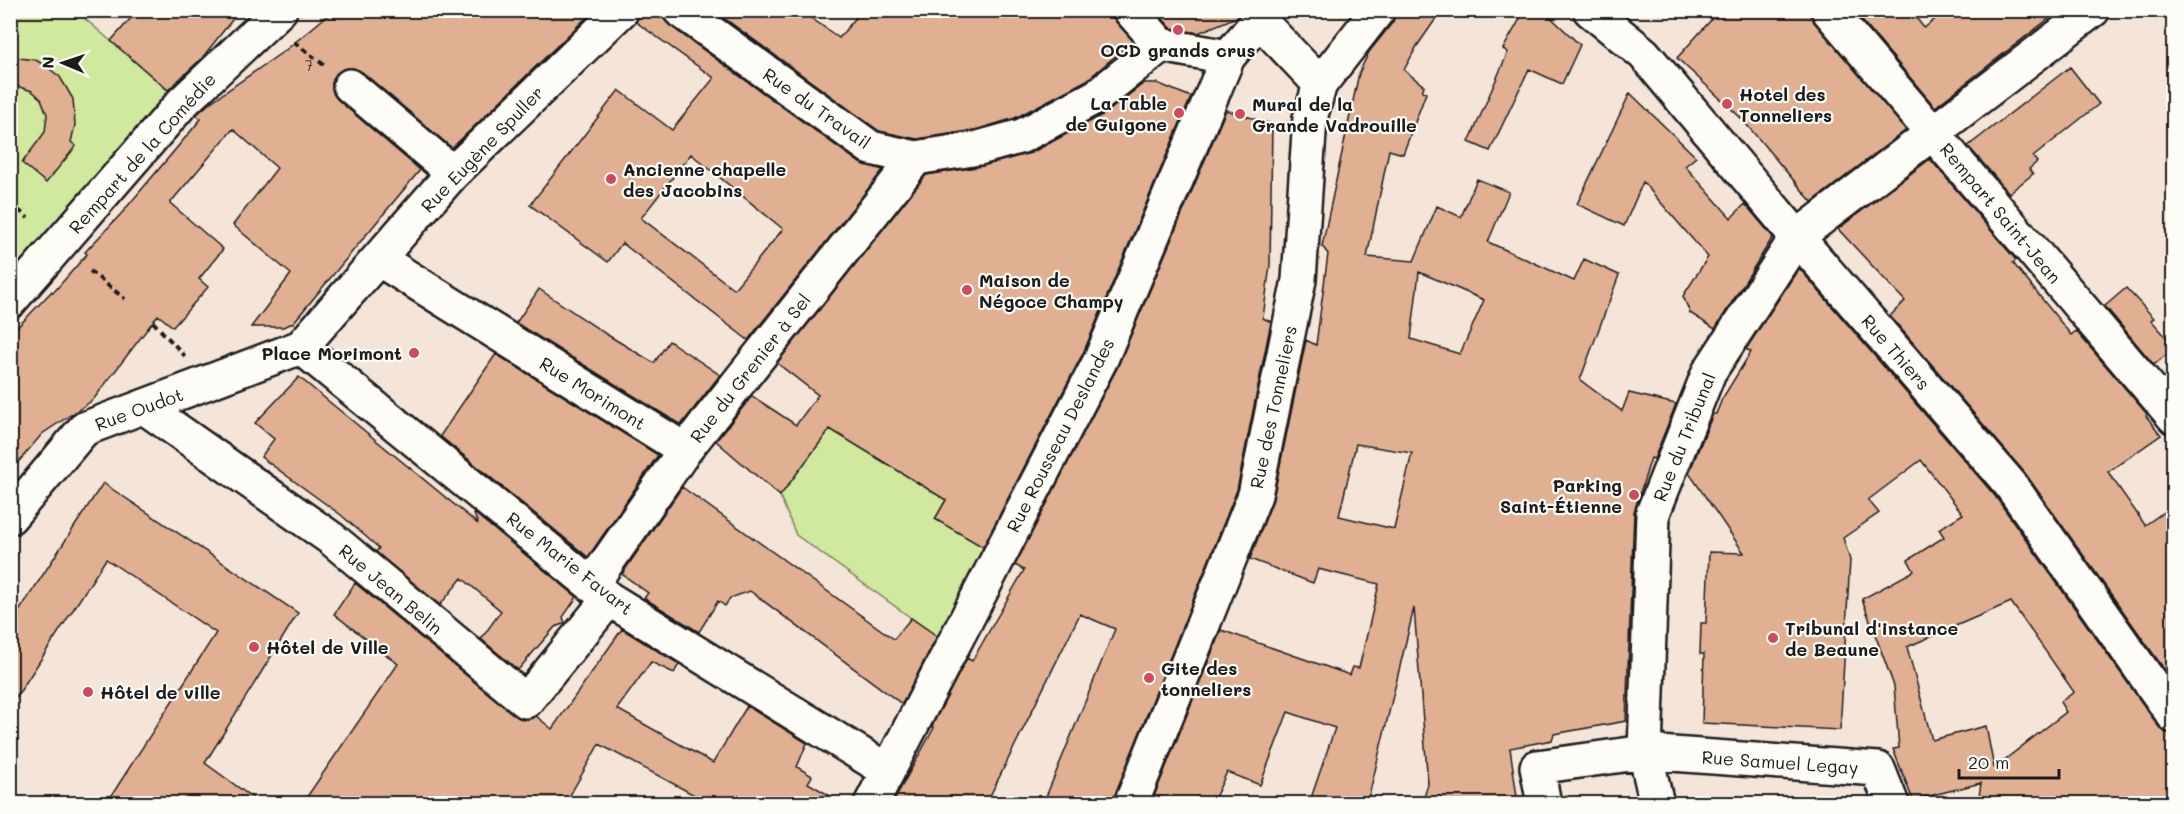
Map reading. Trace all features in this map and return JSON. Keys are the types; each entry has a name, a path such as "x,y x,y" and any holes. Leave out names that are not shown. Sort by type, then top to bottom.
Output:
{"street":[{"name":"Rue Eugène Spuller","path":"302,347 380,260 453,173 622,10"},
{"name":"Rue du Travail","path":"680,10 871,148 916,158 979,148 1022,136 1097,96 1161,45"},
{"path":"1130,10 1161,45 1228,57"},
{"name":"Rue des Tonneliers","path":"1131,804 1255,495 1299,280 1310,118 1320,84 1378,10"},
{"name":"Rue Thiers","path":"1590,10 1644,54 1797,237 2010,484 2174,716"},
{"name":"Rempart Saint-Jean","path":"1828,10 2174,417"},
{"name":"Rue du Tribunal","path":"1657,804 1645,752 1653,513 1709,372 1797,237 2093,10"},
{"path":"1258,15 1320,84"},
{"name":"Rue Rousseau Deslandes","path":"872,804 1101,359 1228,57 1258,15"},
{"name":"Rempart de la Comédie","path":"10,301 182,103 274,16"},
{"path":"350,86 453,173"},
{"name":"Rue du Grenier à Sel","path":"601,591 685,450 916,158"},
{"name":"Rue Morimont","path":"380,260 685,450"},
{"name":"Rue Marie Favart","path":"302,347 601,591 888,771"},
{"name":"Rue Oudot","path":"10,517 84,429 302,347"},
{"name":"Rue Jean Belin","path":"144,407 332,539 526,701 601,591"},
{"path":"1544,804 1537,767 1645,752"},
{"name":"Rue Samuel Legay","path":"1645,752 1878,769 1892,804"}],"path":[{"path":"274,16 350,86"},
{"path":"10,203 28,218"},
{"path":"90,271 125,299"},
{"path":"153,322 211,383"}],"green space":[{"path":"11,11 76,11 172,94 11,280"},
{"path":"830,429 946,500 935,519 994,553 946,643 796,535 780,496"}],"building":[{"path":"138,10 240,10 202,58 168,90 111,41"},
{"path":"334,10 594,10 452,148 362,72 353,68 343,69 336,74 332,83 333,93 338,100 420,170 293,323 283,327 251,327 291,274 233,225 277,168 233,129 170,203 223,249 199,279 208,287 173,327 158,315 93,400 42,434 10,472 10,335 52,291 53,293 87,254 85,252 121,214 201,119 196,115 287,49"},
{"path":"640,10 662,10 663,18 669,25 860,163 883,170 748,340 622,243 608,262 530,205 619,90 672,130 714,78 636,22","holes":["691,154 783,229 734,289 641,218"]},
{"path":"713,10 800,10 839,38 862,10 1112,10 1116,22 1133,41 1087,80 1015,118 975,130 917,139 879,131"},
{"path":"1155,10 1242,10 1237,17 1198,33 1171,28"},
{"path":"1396,10 1442,10 1417,46 1404,70 1424,86 1422,91 1426,93 1403,154 1389,150 1367,257 1414,261 1437,206 1461,217 1477,179 1509,192 1488,242 1574,281 1584,259 1619,275 1580,380 1622,411 1629,393 1676,404 1654,459 1651,458 1634,512 1626,721 1554,734 1552,740 1510,748 1518,804 1422,804 1428,784 1414,608 1367,804 1309,804 1335,728 1288,712 1260,785 1227,772 1212,804 1151,804 1221,630 1350,675 1353,667 1359,668 1379,584 1318,569 1313,583 1250,559 1273,499 1306,340 1316,345 1328,254 1322,246 1359,73 1369,52 1393,22","holes":["1419,272 1484,300 1460,354 1411,339","1356,444 1412,453 1394,529 1339,516"]},
{"path":"1525,10 1543,10 1580,45 1562,84 1529,69 1490,151 1469,142 1508,52 1503,49"},
{"path":"1720,10 1810,10 1814,22 1906,130 1812,202 1741,118 1677,58"},
{"path":"1853,10 1910,10 1924,28 1947,10 2060,10 1935,107"},
{"path":"10,57 36,60 46,66 60,77 73,99 75,125 71,142 76,146 46,183 22,163 45,132 47,114 41,99 32,91 10,84"},
{"path":"2070,67 2099,104 2033,157 2037,162 2029,169 2033,174 2009,193 1968,146"},
{"path":"1144,83 1157,83 1191,97 1084,351 983,547 935,519 946,500 830,429 780,496 716,441 752,396 796,425 818,395 777,363 926,175 982,166 1031,153 1106,113"},
{"path":"1630,93 1696,157 1685,166 1731,218 1745,204 1773,237 1715,329 1690,313 1683,296 1708,257 1643,182 1624,226 1577,204"},
{"path":"1226,110 1272,124 1270,265 1263,318 1271,322 1237,490 1113,804 1043,804 1115,629 1080,614 986,804 892,804 934,728 932,726 967,658 972,661 1024,570 1015,565 1118,366"},
{"path":"1930,159 2016,260 2013,263 2071,335 2076,331 2147,414 2146,416 2161,435 2108,472 2145,525 2174,505 2174,683 2025,473 1890,316 1905,301 1838,229"},
{"path":"1799,268 1995,496 2159,727 2166,733 2174,734 2174,804 1978,804 1981,783 1913,800 1893,749 1899,748 1894,686 1862,599 1914,571 1908,560 1944,537 1939,529 1963,514 1921,460 1868,500 1879,513 1843,538 1850,560 1840,730 1702,723 1704,654 1700,654 1701,623 1706,623 1709,552 1744,553 1689,473 1713,414 1716,414 1722,399 1751,352 1746,349","holes":["2011,602 2074,692 2060,702 2066,712 1994,768 1986,726 1932,740 1907,647"]},
{"path":"2126,288 2154,318 2151,320 2174,346 2154,365 2105,306"},
{"path":"539,289 654,363 669,341 720,375 681,425 516,323"},
{"path":"496,354 658,455 588,557 440,436"},
{"path":"299,377 478,524 473,512 577,597 563,617 565,623 555,627 518,670 481,639 501,611 462,578 440,605 376,552 379,548 341,515 261,457 274,439 255,423"},
{"name":"Hôtel de Ville","path":"103,483 298,613 205,763 261,804 106,804 216,633 106,559 10,707 10,625"},
{"path":"682,487 894,639 911,618 937,636 902,704 750,591 730,598 725,606 718,601 699,632 644,598 648,593 622,574"},
{"path":"355,583 514,715 523,720 536,716 552,729 622,629 679,664 674,673 651,662 617,709 713,763 747,706 807,743 797,767 812,776 808,783 844,804 711,804 599,744 565,804 302,804 398,664 334,614"}],"place":[{"name":"OCD grands crus","path":"1178,30"},
{"name":"Hotel des Tonneliers","path":"1727,104"},
{"name":"La Table de Guigone","path":"1179,113"},
{"name":"Mural de la Grande Vadrouille","path":"1240,114"},
{"name":"Ancienne chapelle des Jacobins","path":"611,179"},
{"name":"Maison de Négoce Champy","path":"967,290"},
{"name":"Place Morimont","path":"414,353"},
{"name":"Parking Saint-Étienne","path":"1634,495"},
{"name":"Tribunal d'instance de Beaune","path":"1773,638"},
{"name":"Hôtel de Ville","path":"254,647"},
{"name":"Gite des tonneliers","path":"1149,678"},
{"name":"Hôtel de ville","path":"88,692"}]}
